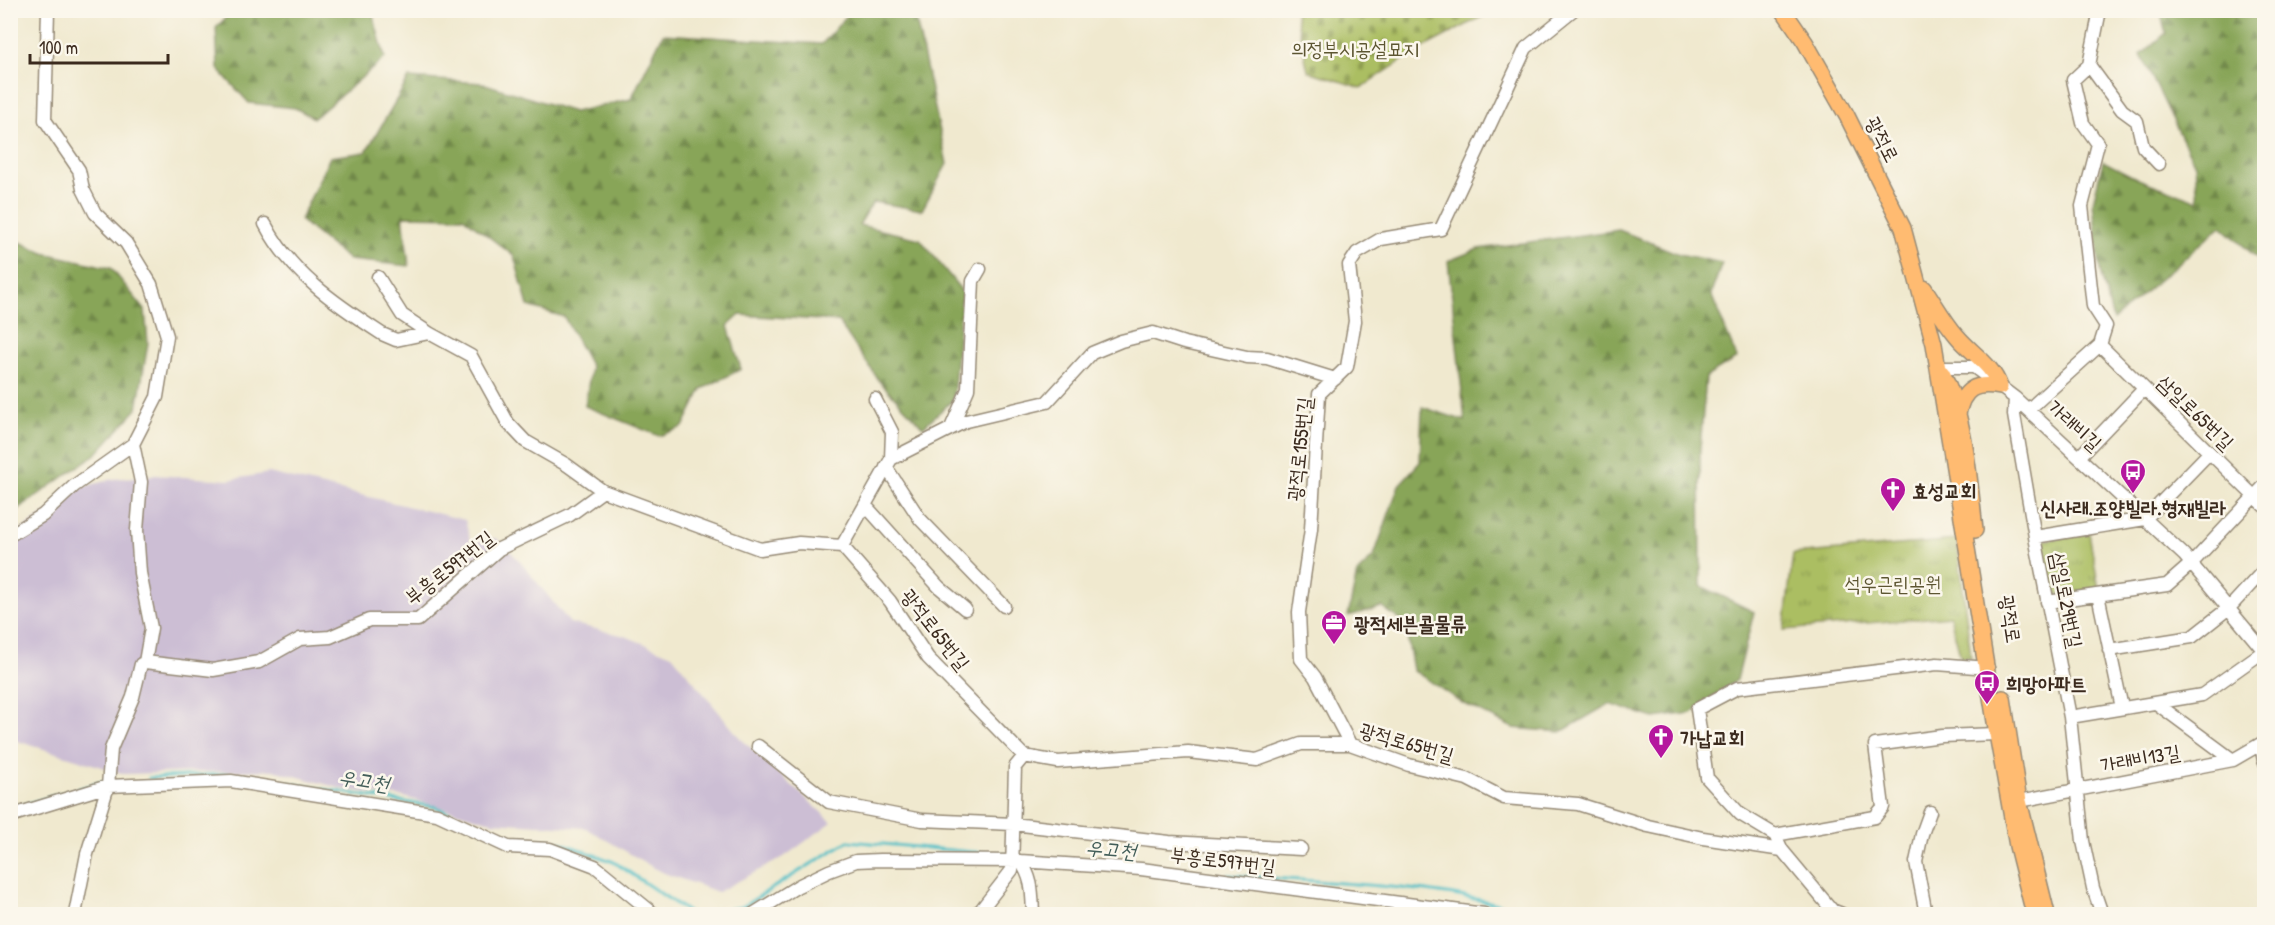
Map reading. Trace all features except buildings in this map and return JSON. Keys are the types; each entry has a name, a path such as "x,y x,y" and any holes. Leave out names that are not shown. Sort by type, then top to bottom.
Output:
{"main road":[{"name":"광적로","path":"1783,10 1805,42 1873,164 1903,228 1939,367 1940,388 1988,668 1997,734 2017,846 2034,915"},
{"path":"1915,273 1944,320 1958,338 1991,370 2000,387"},
{"name":"광적로","path":"1939,367 1952,391 1966,458 1976,539 2019,801 2047,915"},
{"path":"1957,420 1961,400 1968,389 1977,385 2000,387"}],"street":[{"path":"10,535 43,515 74,486 133,444 157,397 167,336 151,284 126,243 95,213 83,189 79,170 45,120 48,10"},
{"name":"광적로155번길","path":"1350,744 1315,678 1301,660 1299,612 1311,529 1319,394 1347,367 1355,321 1349,265 1357,253 1381,239 1441,229 1526,48 1573,10"},
{"path":"2028,410 2100,345 2106,326 2093,306 2082,206 2098,144 2083,123 2073,80 2089,65 2100,10"},
{"path":"2089,65 2122,110 2137,121 2143,147 2159,164"},
{"path":"265,224 276,244 301,276 363,322 396,340 429,333"},
{"path":"951,428 968,389 973,281 980,269"},
{"path":"378,277 402,315 471,356 508,423 525,441 567,465 603,491 760,549 799,543 842,546 888,463 892,432 875,399"},
{"path":"888,463 966,421 1047,402 1092,353 1121,341 1153,333 1184,343 1247,357 1267,358 1335,379"},
{"name":"삼일로65번길","path":"2100,345 2265,506"},
{"name":"가래비길","path":"1939,367 1974,367 2015,398 2080,456 2192,563 2264,651"},
{"path":"2080,456 2144,389"},
{"name":"삼일로29번길","path":"2015,398 2014,415 2035,537 2070,717 2076,789 2087,860 2102,915"},
{"path":"75,915 87,854 108,786 111,772 111,749 132,697 141,664 145,662 151,628 140,573 137,530 141,482 133,444"},
{"path":"2035,537 2145,519 2209,453"},
{"path":"888,463 920,519 1004,606"},
{"path":"2047,602 2167,585 2192,563 2265,486"},
{"name":"부흥로597번길","path":"145,662 213,670 259,662 300,639 330,637 369,620 418,621 499,549 570,515 603,491"},
{"name":"광적로65번길","path":"865,505 939,587 965,609"},
{"name":"광적로65번길","path":"842,546 890,601 928,658 1024,756 1058,762 1188,752 1257,760 1301,744 1350,744 1409,765 1467,779 1504,798 1578,804 1648,826 1703,838 1782,850"},
{"path":"2109,650 2192,637 2230,607 2265,570"},
{"path":"2098,595 2122,708"},
{"path":"2070,717 2202,695 2264,651"},
{"path":"1842,915 1832,910 1782,850 1774,835 1740,814 1707,778 1697,709 1737,688 1937,664 1988,668"},
{"path":"2156,703 2233,760"},
{"path":"1774,835 1875,817 1883,807 1875,745 1942,736 1997,734"},
{"path":"2263,744 2265,761"},
{"name":"가래비13길","path":"2019,801 2233,760 2263,744"},
{"path":"758,746 829,802 922,820 1013,826 1168,842 1301,849"},
{"path":"974,915 980,911 1012,870 1015,767 1024,756"},
{"path":"10,816 108,786 231,781 436,814 508,847 550,849 595,866 654,915"},
{"path":"1926,915 1916,862 1930,812"},
{"path":"1014,860 1028,872 1032,886 1033,915"},
{"name":"부흥로597번길","path":"753,915 798,886 856,861 1014,860 1141,869 1484,915"}],"shaded area":[{"path":"269,473 465,520 471,543 496,538 518,559 570,623 625,636 672,655 740,738 832,822 784,857 718,892 661,872 586,828 492,822 404,797 343,789 273,770 125,774 11,739 10,538 83,487 113,479 155,475 228,480"}],"green space":[{"path":"232,11 372,11 385,58 314,118 295,108 249,103 218,69 216,28"},
{"path":"851,11 1009,11 916,20 947,164 922,210 873,202 859,225 920,239 962,291 953,400 923,427 880,382 838,321 740,315 728,326 741,369 702,389 683,427 659,436 585,406 591,367 564,317 528,306 514,256 463,217 403,216 409,266 349,260 300,220 330,157 366,152 409,78 482,83 574,112 631,99 663,34 822,44"},
{"name":"의정부시공설묘지","path":"1295,11 1493,11 1415,52 1361,88 1308,71"},
{"path":"2160,11 2264,11 2264,264 2221,226 2113,320 2100,271 2093,202 2103,161 2138,179 2198,201 2195,165 2141,55 2166,33"},
{"path":"1619,230 1679,254 1722,263 1711,294 1737,358 1706,377 1700,448 1701,586 1754,612 1737,680 1692,713 1654,718 1609,704 1561,732 1513,728 1461,702 1413,670 1405,624 1382,607 1348,616 1357,573 1374,556 1399,485 1420,462 1422,407 1465,421 1448,261 1478,249"},
{"path":"11,238 44,253 111,268 145,310 148,343 137,409 97,453 11,514"},
{"path":"2089,533 2099,589 2053,595 2048,584 2041,541"},
{"name":"석우근린공원","path":"1957,540 1971,657 1961,658 1950,616 1784,630 1793,554"}],"waterway":[{"name":"우고천","path":"149,778 228,774 436,807 455,816"},
{"name":"우고천","path":"10,809 106,781"},
{"name":"우고천","path":"502,838 559,842 614,862 691,914"},
{"name":"우고천","path":"703,914 742,907 848,841 1008,855"},
{"name":"우고천","path":"1229,875 1383,886 1461,896 1533,914"}],"place":[{"name":"신사래.조양빌라.형재빌라","path":"2133,495"},
{"name":"효성교회","path":"1893,513"},
{"name":"광적세븐콜물류","path":"1334,646"},
{"name":"희망아파트","path":"1987,706"},
{"name":"가납교회","path":"1661,760"}]}
